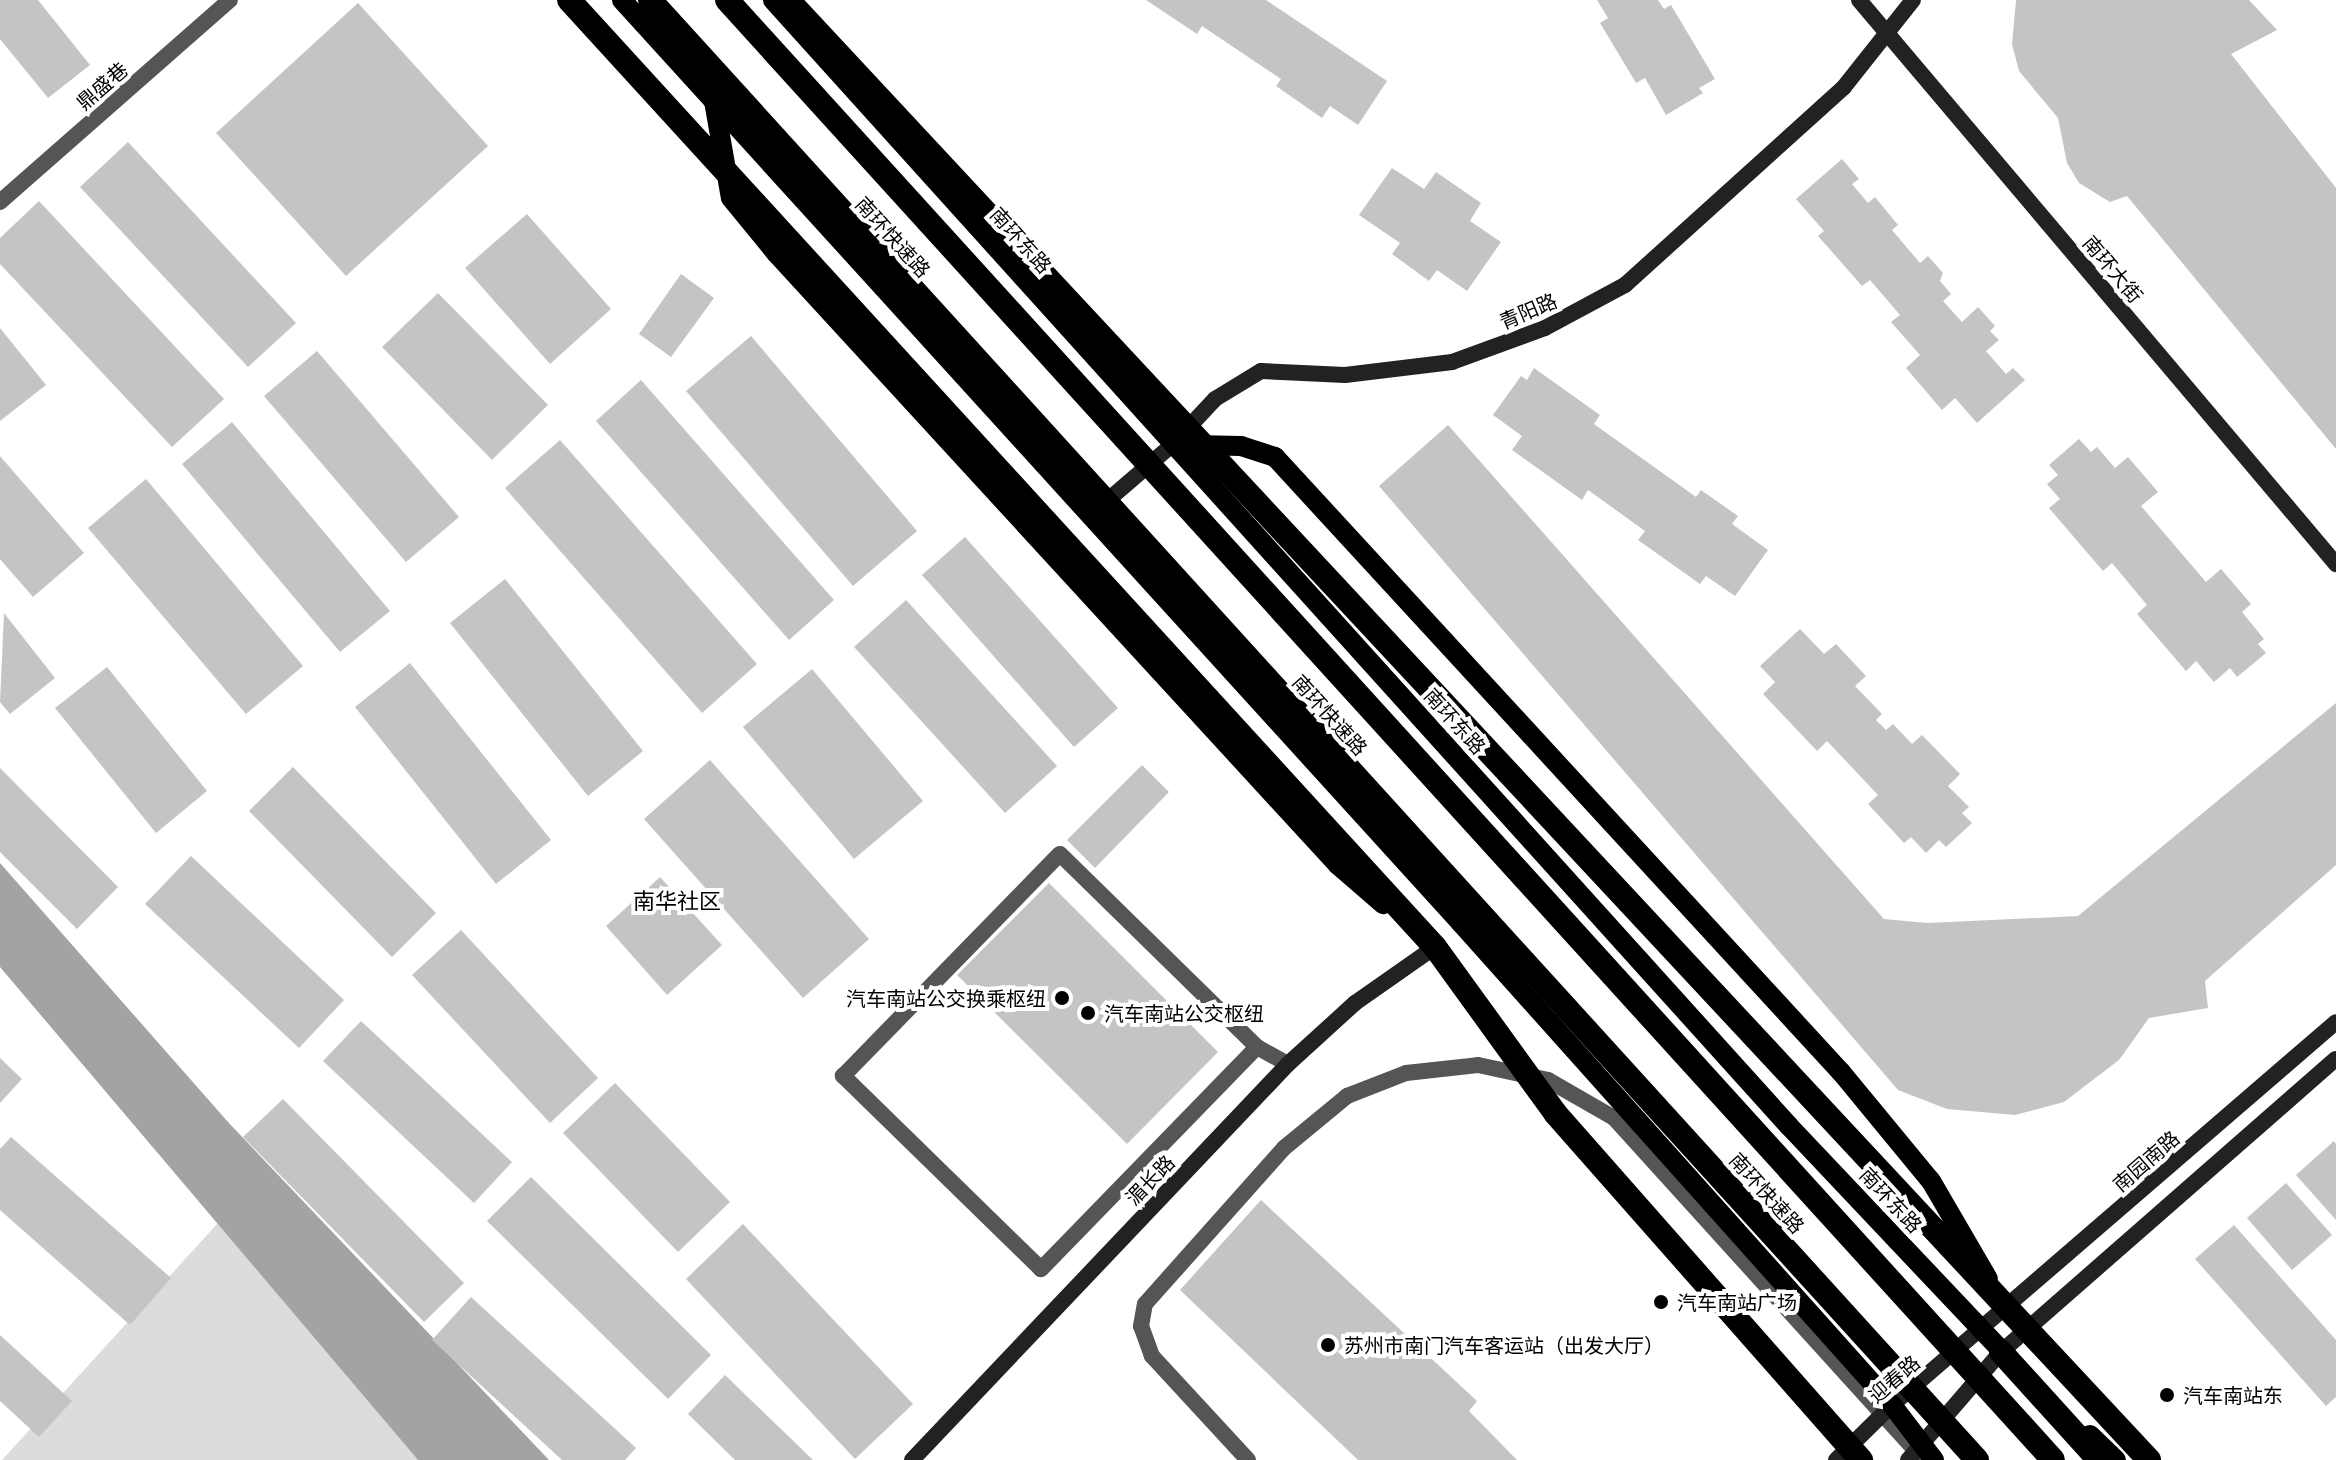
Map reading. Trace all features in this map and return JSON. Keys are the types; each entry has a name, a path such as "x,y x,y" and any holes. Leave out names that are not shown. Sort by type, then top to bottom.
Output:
{"highway":[{"path":"569,0 1435,947 1555,1113 1849,1456"},
{"name":"南环快速路","path":"650,0 1977,1460"},
{"name":"南环快速路","path":"727,0 2053,1460"},
{"path":"788,0 947,175 1357,604 1597,870 2025,1331 2149,1460"},
{"path":"2001,1352 2099,1460"}],"main road":[{"path":"622,0 1892,1405 1927,1455"},
{"name":"南环东路","path":"773,0 1172,445 1982,1332 2116,1460"},
{"path":"714,101 731,198 776,253 1338,865 1435,947"},
{"path":"1172,445 1241,446 1275,457 1841,1072 1931,1181 2006,1310"},
{"path":"1918,1384 1988,1460"}],"street":[{"name":"鼎盛巷","path":"0,202 230,0"},
{"name":"南环大街","path":"1859,0 2336,564"},
{"name":"青阳路","path":"1090,515 1172,445 1215,399 1261,371 1345,375 1452,362 1545,328 1625,285 1784,147 1844,87 1913,0"},
{"path":"1257,1047 1041,1269 843,1076 1060,854 1257,1047 1288,1064"},
{"name":"湄长路","path":"912,1460 1288,1064 1355,1003 1435,947"},
{"name":"南园南路","path":"1982,1332 2336,1022"},
{"path":"1908,1460 1927,1455 1947,1416 2001,1352 2336,1059"},
{"path":"1248,1460 1152,1356 1141,1326 1148,1299 1284,1148 1347,1096 1418,1071 1478,1065 1515,1070 1578,1092 1647,1149 1927,1455"},
{"name":"迎春路","path":"1849,1456 1892,1405 1982,1332"}],"shaded area":[{"path":"0,863 228,1122 549,1460 418,1460 0,967"},
{"path":"218,1223 418,1460 2,1460"}],"building":[{"path":"0,0 38,0 90,65 48,98 0,39"},
{"path":"1146,0 1266,0 1387,81 1358,125 1330,106 1322,118 1276,86 1281,79 1202,26 1197,34"},
{"path":"1597,0 1658,0 1664,9 1671,5 1715,79 1699,88 1703,93 1666,115 1645,78 1636,83 1600,23 1608,18"},
{"path":"2016,0 2249,0 2277,30 2231,54 2336,188 2336,449 2127,196 2110,202 2079,183 2067,163 2058,118 2019,71 2012,44"},
{"path":"358,3 488,146 346,276 216,133"},
{"path":"128,142 296,323 248,367 80,187"},
{"path":"1842,159 1859,179 1852,184 1868,203 1875,197 1898,225 1892,230 1920,263 1928,256 1943,273 1940,281 1951,294 1943,301 1962,322 1978,307 1995,326 1990,331 1999,340 1986,351 2006,374 2013,368 2025,380 1977,423 1955,398 1942,410 1906,368 1920,355 1891,322 1900,315 1870,280 1862,286 1818,236 1824,231 1796,199"},
{"path":"1392,168 1424,189 1436,172 1481,203 1470,221 1501,242 1467,291 1437,270 1429,281 1392,254 1400,243 1359,215"},
{"path":"39,201 224,399 172,447 0,264 0,238"},
{"path":"527,214 611,309 550,364 465,268"},
{"path":"681,274 714,298 671,357 639,334"},
{"path":"438,293 548,405 492,460 382,347"},
{"path":"0,328 46,385 0,421"},
{"path":"751,336 917,531 853,586 686,391"},
{"path":"317,351 459,517 406,562 264,396"},
{"path":"1534,368 1600,415 1594,424 1696,497 1701,490 1738,516 1732,524 1768,550 1735,596 1706,576 1700,584 1638,540 1645,531 1588,490 1582,500 1512,450 1522,436 1493,415 1521,376 1527,380"},
{"path":"641,380 834,600 789,640 596,421"},
{"path":"232,422 390,611 340,652 182,464"},
{"path":"1448,425 1884,919 1927,923 2078,916 2336,703 2336,865 2205,981 2208,1008 2149,1018 2119,1060 2064,1102 2015,1115 1947,1109 1898,1090 1379,486"},
{"path":"2079,439 2091,452 2097,447 2115,468 2128,457 2158,492 2141,506 2206,582 2221,569 2251,604 2242,612 2264,639 2258,644 2266,653 2237,677 2230,668 2214,682 2196,661 2186,671 2137,614 2147,605 2112,563 2103,571 2049,508 2060,499 2047,484 2058,475 2049,465"},
{"path":"560,440 757,664 702,713 505,488"},
{"path":"0,456 84,553 33,597 0,559"},
{"path":"146,479 303,666 246,714 88,528"},
{"path":"965,537 1118,708 1074,747 922,575"},
{"path":"505,579 643,751 588,796 450,623"},
{"path":"906,600 1057,766 1005,813 854,647"},
{"path":"4,613 55,678 10,714 0,702"},
{"path":"1800,629 1824,654 1836,644 1866,676 1855,686 1882,714 1876,720 1886,730 1893,724 1912,744 1922,735 1960,774 1948,786 1969,807 1962,813 1972,823 1946,847 1939,840 1926,853 1911,837 1904,843 1868,804 1878,795 1827,741 1817,751 1763,694 1775,682 1760,666"},
{"path":"410,663 551,840 496,884 355,707"},
{"path":"107,667 207,791 156,833 55,708"},
{"path":"812,669 923,801 854,859 743,727"},
{"path":"710,760 869,939 803,998 644,819"},
{"path":"1142,765 1169,792 1095,868 1067,840"},
{"path":"293,767 436,913 392,957 249,811"},
{"path":"0,768 118,887 77,929 0,852"},
{"path":"191,856 344,1000 299,1048 145,904"},
{"path":"660,877 722,945 667,995 606,926"},
{"name":"汽车南站公交枢纽","path":"1049,883 1218,1052 1127,1144 957,975"},
{"path":"461,930 598,1078 550,1123 412,975"},
{"path":"361,1021 512,1162 474,1203 323,1061"},
{"path":"0,1058 22,1079 0,1103"},
{"path":"615,1083 730,1202 678,1252 563,1133"},
{"path":"283,1099 464,1283 424,1322 243,1137"},
{"path":"11,1137 171,1278 130,1325 0,1210 0,1149"},
{"path":"2334,1141 2336,1144 2336,1220 2296,1175"},
{"path":"531,1177 711,1355 668,1399 487,1221"},
{"path":"2286,1183 2332,1235 2292,1270 2247,1218"},
{"name":"苏州市南门汽车客运站（出发大厅）","path":"1261,1200 1477,1401 1469,1411 1517,1460 1358,1460 1180,1290"},
{"path":"743,1224 913,1404 855,1459 686,1279"},
{"path":"2234,1225 2336,1340 2336,1397 2326,1406 2195,1259"},
{"path":"471,1297 636,1448 625,1460 562,1460 432,1340"},
{"path":"0,1335 72,1401 39,1437 0,1401"},
{"path":"725,1375 813,1460 735,1460 688,1414"}],"place":[{"name":"汽车南站公交换乘枢纽","path":"1062,998"},
{"name":"汽车南站公交枢纽","path":"1088,1013"},
{"name":"汽车南站广场","path":"1661,1302"},
{"name":"苏州市南门汽车客运站（出发大厅）","path":"1328,1345"},
{"name":"汽车南站东","path":"2167,1395"}],"district":[{"name":"南华社区","path":"677,902"}]}
